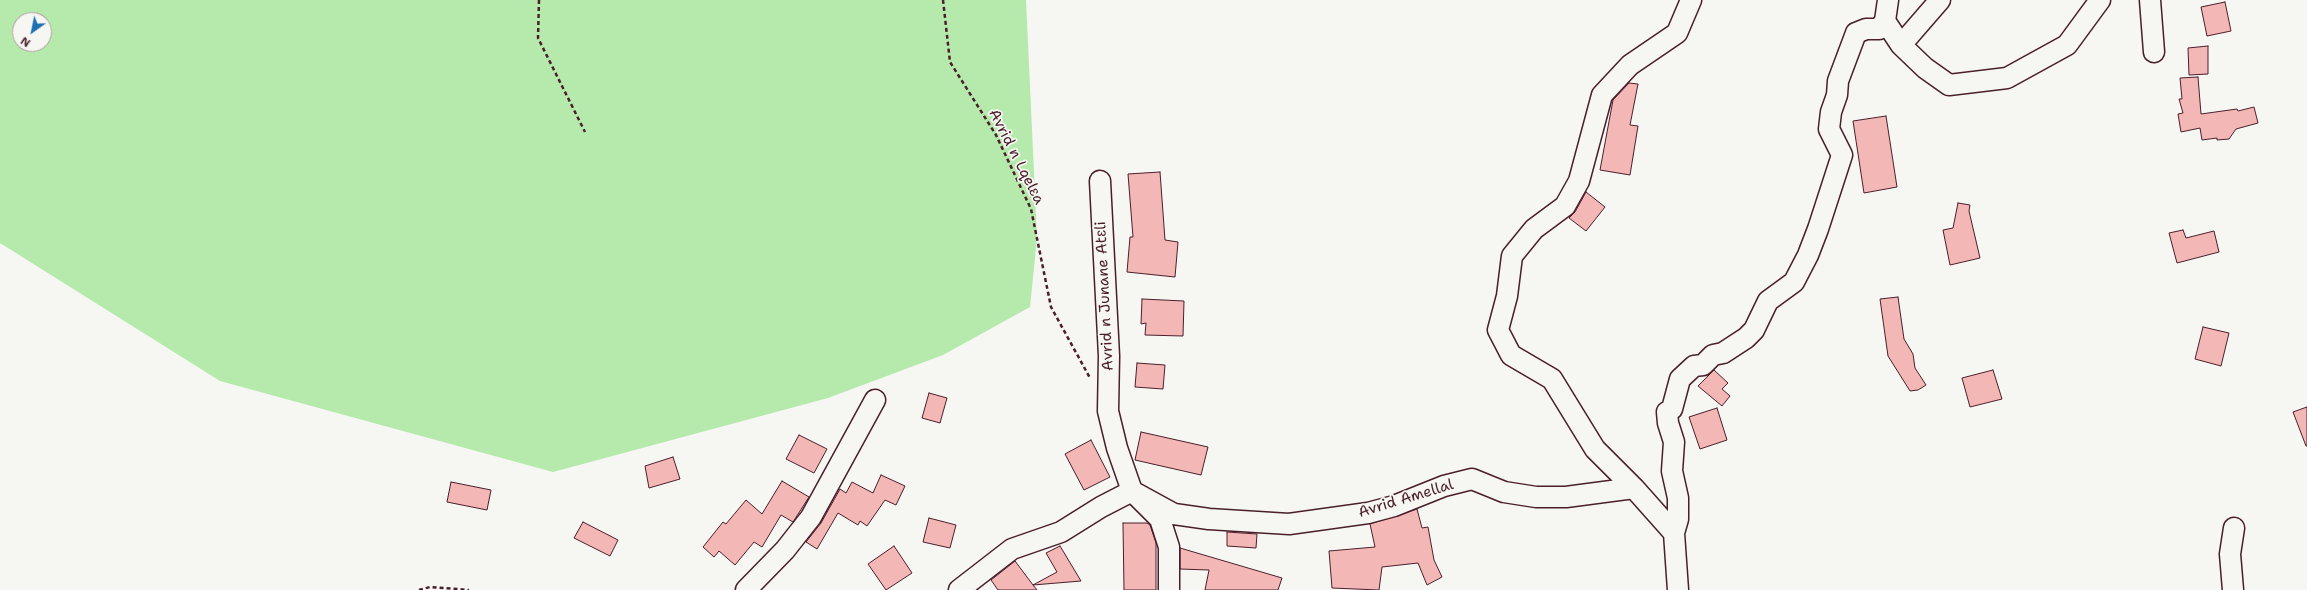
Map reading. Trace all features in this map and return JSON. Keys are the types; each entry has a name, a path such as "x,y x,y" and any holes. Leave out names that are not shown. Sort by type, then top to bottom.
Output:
{"street":[{"path":"1674,533 1634,488 1595,449 1552,378 1511,355 1498,330 1507,296 1512,256 1534,229 1565,206 1579,181 1602,96 1630,65 1677,33 1690,0"},
{"path":"1678,590 1679,580 1674,533 1678,519 1678,498 1672,471 1674,442 1668,423 1667,412 1672,408 1680,379 1694,366 1704,365 1713,355 1723,353 1746,338 1754,330 1768,301 1794,282 1808,255 1818,230 1842,155 1829,129 1830,112 1837,94 1838,81 1856,33 1866,28 1879,29 1885,21 1888,0"},
{"path":"1901,45 1940,0"},
{"path":"1885,21 1901,45 1925,68 1949,85 2007,78 2067,45 2100,0"},
{"path":"2150,0 2154,52"},
{"name":"Avrid n Junane Atɛli","path":"1100,181 1108,356 1108,411 1117,448 1132,491"},
{"path":"746,590 785,550 811,517 876,400"},
{"name":"Avrid Amellal","path":"1132,491 1174,514 1209,519 1289,524 1368,513 1394,506 1444,486 1472,479 1504,492 1536,497 1566,497 1634,488"},
{"path":"959,590 1012,549 1061,532 1101,506 1132,491 1160,519 1169,547 1169,590"},
{"path":"2233,590 2230,554 2234,528"}],"path":[{"path":"539,0 538,38 585,132"},
{"name":"Avrid n Lqelɛa","path":"942,0 950,62 996,135 1031,209 1051,307 1093,383"},
{"path":"420,590 430,587 469,590"}],"green space":[{"path":"0,0 1026,0 1037,238 1030,307 943,355 828,398 553,472 220,381 0,243"}],"building":[{"path":"2225,2 2231,31 2207,36 2201,7"},
{"path":"2208,46 2208,74 2189,75 2188,48"},
{"path":"2198,77 2201,114 2237,109 2238,111 2254,107 2258,123 2236,129 2229,139 2217,140 2217,138 2202,140 2200,128 2181,132 2178,114 2183,113 2179,99 2182,99 2180,78"},
{"path":"1629,83 1638,84 1630,125 1638,126 1630,175 1600,170 1613,100"},
{"path":"1886,116 1897,187 1864,193 1853,121"},
{"path":"1160,172 1165,240 1178,242 1175,277 1127,272 1130,237 1133,237 1128,174"},
{"path":"1586,192 1605,207 1586,231 1569,218 1575,212"},
{"path":"1958,203 1970,205 1969,211 1980,258 1950,265 1943,230 1953,228"},
{"path":"2183,230 2186,238 2214,231 2219,252 2177,263 2169,233"},
{"path":"1898,297 1904,339 1913,354 1915,368 1926,385 1918,390 1910,391 1888,356 1880,299"},
{"path":"1142,299 1184,301 1183,336 1145,335 1146,323 1141,324"},
{"path":"2203,327 2229,333 2221,366 2195,359"},
{"path":"1137,363 1165,365 1163,389 1135,387"},
{"path":"1714,370 1728,383 1722,389 1730,396 1722,406 1698,386"},
{"path":"1993,370 2002,399 1970,407 1962,378"},
{"path":"929,393 947,398 940,423 922,418"},
{"path":"2307,407 2307,446 2306,446 2293,412"},
{"path":"1717,408 1727,440 1700,449 1689,417"},
{"path":"1141,432 1208,447 1201,475 1135,460"},
{"path":"799,435 827,449 814,473 786,459"},
{"path":"1091,440 1110,477 1084,490 1065,454"},
{"path":"673,457 680,479 649,488 645,466"},
{"path":"881,475 905,486 896,505 885,500 867,526 860,521 858,525 838,513 817,549 806,542 821,523 840,489 846,493 852,482 873,493"},
{"path":"782,481 809,497 793,522 781,515 762,547 754,542 735,565 719,551 714,557 703,547 723,522 726,524 746,500 762,514"},
{"path":"451,482 491,490 487,510 447,502"},
{"path":"1417,509 1422,528 1428,527 1434,560 1442,577 1427,585 1418,563 1382,567 1379,590 1332,588 1329,551 1375,547 1370,524"},
{"path":"929,518 956,525 950,548 923,542"},
{"path":"583,522 618,540 610,556 574,538"},
{"path":"1123,523 1147,523 1150,525 1156,543 1156,590 1124,590"},
{"path":"1227,532 1257,534 1256,548 1227,546"},
{"path":"894,546 912,573 886,590 868,564"},
{"path":"1060,546 1081,581 1033,585 1057,572 1046,553"},
{"path":"1180,548 1282,578 1278,590 1205,590 1209,570 1180,569"},
{"path":"1015,561 1037,590 998,590 991,580"}]}
